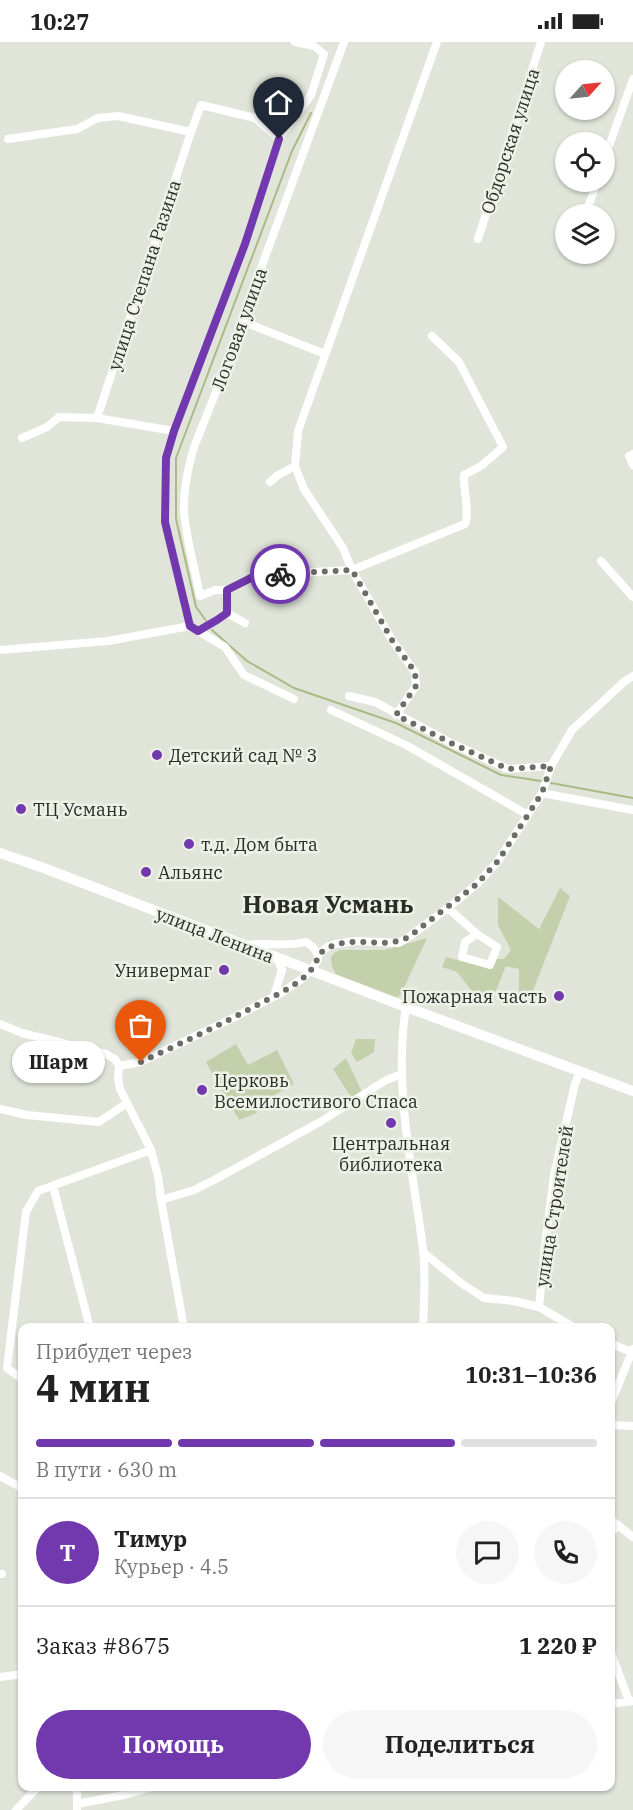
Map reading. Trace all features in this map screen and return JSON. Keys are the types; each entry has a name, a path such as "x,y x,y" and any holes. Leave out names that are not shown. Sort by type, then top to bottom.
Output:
{"main road":[{"name":"улица Ленина","path":"0,853 633,1091"}],"street":[{"path":"294,699 244,675 225,647 194,628 165,522 166,458 174,431 245,244 279,139 311,95 324,54 314,46 295,42"},
{"name":"Логовая улица","path":"344,42 257,279 244,322 194,447 185,484 184,512 200,596 227,590 259,574 352,570 465,524 467,512 464,475 481,466 503,447 459,362 432,336"},
{"path":"396,715 416,686 415,672 392,640 352,570 343,548 304,489 295,466 298,431 437,42"},
{"name":"Обдорская улица","path":"478,239 542,42"},
{"path":"614,132 633,79"},
{"name":"улица Степана Разина","path":"97,418 201,105 255,118 279,139"},
{"path":"8,139 77,129 98,118 118,116 191,132"},
{"path":"244,322 325,354"},
{"path":"22,438 47,427 59,417 97,418 174,431"},
{"path":"631,455 633,465"},
{"path":"270,482 295,466"},
{"path":"601,561 633,597"},
{"path":"227,590 227,613"},
{"path":"0,650 108,641 194,628 217,620 227,613"},
{"path":"227,613 245,623"},
{"path":"318,955 327,947 355,941 399,943 477,884 498,861 542,793 551,766 572,730 633,676"},
{"path":"349,696 375,702 451,743 508,769 551,766"},
{"path":"331,710 406,745 528,814"},
{"path":"542,793 633,810"},
{"path":"448,908 477,934 497,947 490,965 462,957 465,942 477,934"},
{"path":"119,1066 141,1062 233,1018 303,978 318,960 313,947 306,942 296,945 245,946"},
{"path":"274,996 282,970 277,958"},
{"path":"406,1007 402,1074 406,1126 424,1252 423,1323"},
{"path":"0,1024 22,1034 106,1054 115,1059 119,1066 120,1089 151,1150 158,1176 183,1323"},
{"name":"улица Строителей","path":"539,1308 543,1255 554,1175 580,1071"},
{"path":"161,1200 194,1190 216,1179 320,1122 386,1080 402,1074"},
{"path":"0,1109 27,1115 99,1122 127,1103"},
{"path":"18,1376 7,1368 26,1212 38,1191 151,1150"},
{"path":"53,1186 89,1323"},
{"path":"424,1252 484,1298 514,1301 539,1308 566,1323"},
{"path":"615,1345 632,1351 615,1393"},
{"path":"615,1425 633,1426"},
{"path":"0,1476 18,1486"},
{"path":"615,1523 633,1538"},
{"path":"615,1529 619,1527"},
{"path":"615,1662 631,1701 615,1703"},
{"path":"0,1677 18,1675"},
{"path":"16,1810 34,1791"},
{"path":"77,1791 77,1807 138,1791"}],"green space":[{"path":"560,888 570,896 529,1001 519,996 519,969 506,966 495,993 474,994 457,972 442,967 446,957 491,969 496,959 504,959 511,950 498,925 498,897 539,929"},
{"path":"427,938 400,996 396,997 336,974 332,967 331,958 340,950 385,950"},
{"path":"356,1039 375,1039 374,1052 357,1062 351,1053"},
{"path":"236,1044 248,1065 277,1050 294,1084 255,1106 257,1113 239,1120 206,1062"},
{"path":"346,1058 362,1092 351,1097 333,1069"}],"waterway":[{"path":"207,622 196,607 176,519 176,458 292,151 311,113"},
{"path":"212,630 247,661 294,688 396,723 501,775 541,781"},
{"path":"551,783 633,798"}],"way so far":[{"path":"141,1062 280,993 303,978 318,960 318,955 327,947 355,941 399,943 410,936 477,884 498,861 542,793 551,766 508,769 396,715 416,686 415,672 392,640 352,570 280,574"}],"place":[{"name":"Детский сад № 3","path":"157,755"},
{"name":"ТЦ Усмань","path":"21,809"},
{"name":"т.д. Дом быта","path":"189,844"},
{"name":"Альянс","path":"146,872"},
{"name":"Универмаг","path":"224,970"},
{"name":"Пожарная часть","path":"559,996"},
{"name":"Шарм","path":"141,1062"},
{"name":"Церковь Всемилостивого Спаса","path":"202,1090"},
{"name":"Центральная библиотека","path":"391,1123"}],"district":[{"name":"Новая Усмань","path":"328,904"}],"route":[{"path":"279,139 245,244 174,431 166,458 165,522 190,626 198,631 227,613 227,590 259,574 280,574"}]}
